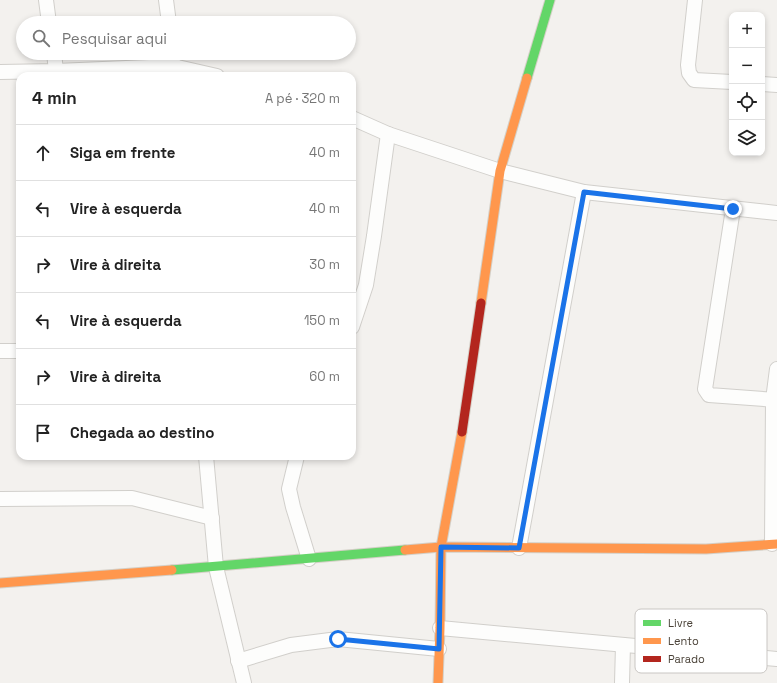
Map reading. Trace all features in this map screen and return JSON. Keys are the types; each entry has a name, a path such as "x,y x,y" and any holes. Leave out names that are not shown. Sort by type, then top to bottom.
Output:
{"street":[{"path":"46,0 48,16"},
{"path":"166,0 168,16"},
{"path":"438,683 441,547 462,428 500,171 550,0"},
{"path":"694,0 688,65 689,73 694,80 729,82"},
{"path":"55,60 56,71"},
{"path":"0,72 56,71 173,65 201,72"},
{"path":"765,84 777,85"},
{"path":"356,120 388,134 500,171 584,192 777,213"},
{"path":"356,315 366,285 388,134"},
{"path":"519,548 584,192"},
{"path":"733,209 705,389 709,395 775,400"},
{"path":"0,351 16,351"},
{"path":"0,583 216,567 441,547 706,549 774,544 775,400 777,369"},
{"path":"206,460 216,567 244,683"},
{"path":"296,460 289,489 309,558"},
{"path":"0,499 132,498 212,518"},
{"path":"440,628 635,646"},
{"path":"238,661 291,645 338,639 439,649"},
{"path":"622,683 623,645"},
{"path":"767,659 777,660"}],"traffic: fast":[{"path":"527,78 550,0"},
{"path":"172,570 405,550"}],"traffic: slow":[{"path":"481,303 500,171 527,78"},
{"path":"438,683 441,547 462,432"},
{"path":"405,550 441,547 706,549 777,544"},
{"path":"0,583 172,570"}],"traffic: jam":[{"path":"462,432 481,303"}],"route":[{"path":"338,639 439,649 441,547 519,548 584,192 733,209"}]}
